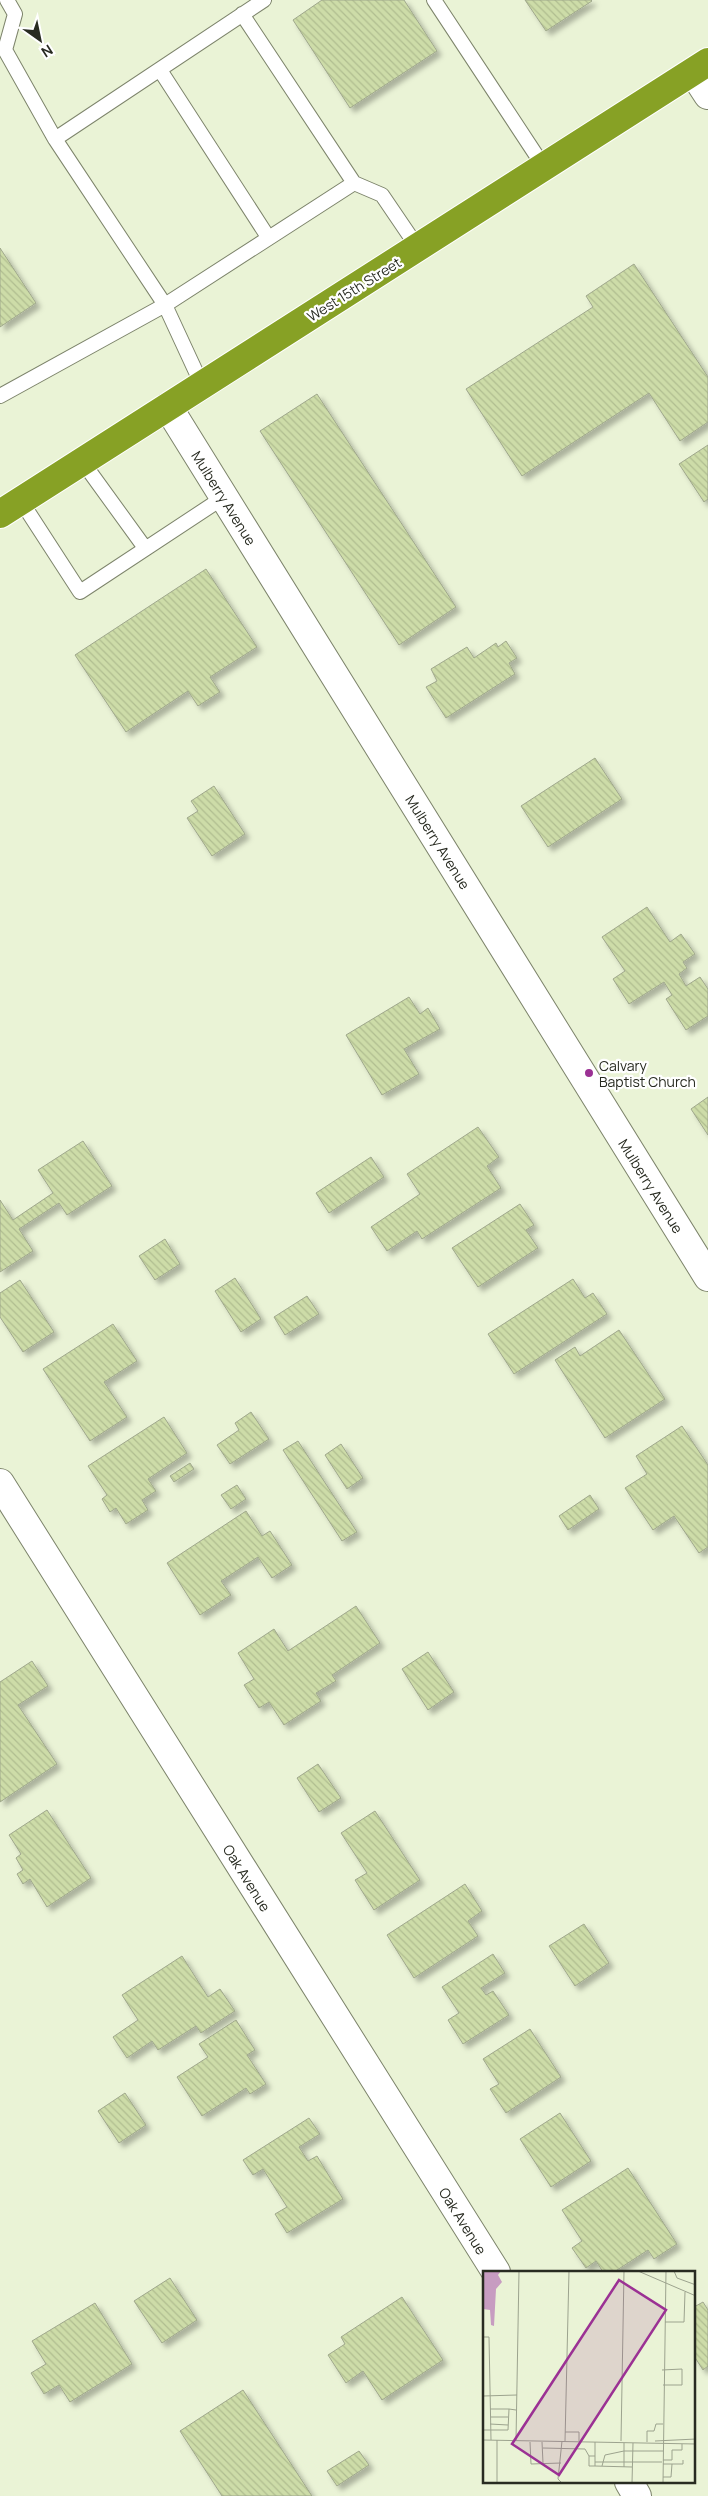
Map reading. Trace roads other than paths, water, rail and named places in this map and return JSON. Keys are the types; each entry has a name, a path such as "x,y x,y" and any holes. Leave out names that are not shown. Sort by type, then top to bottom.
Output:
{"highway":[{"name":"West 15th Street","path":"10,507 700,67"}],"street":[{"path":"700,67 708,95"},
{"name":"Mulberry Avenue","path":"168,406 708,1276"},
{"name":"Oak Avenue","path":"0,1483 495,2271"},
{"path":"630,2484 638,2496"}],"lane":[{"path":"7,0 15,14 3,50 55,139 165,305 202,386"},
{"path":"55,139 264,0"},
{"path":"434,0 544,167"},
{"path":"242,14 354,183 382,195 418,248"},
{"path":"160,70 268,237"},
{"path":"0,396 165,305 354,183"},
{"path":"82,461 145,548"},
{"path":"10,507 80,592 224,497"}],"place":[{"name":"Calvary Baptist Church","path":"589,1073"}]}
